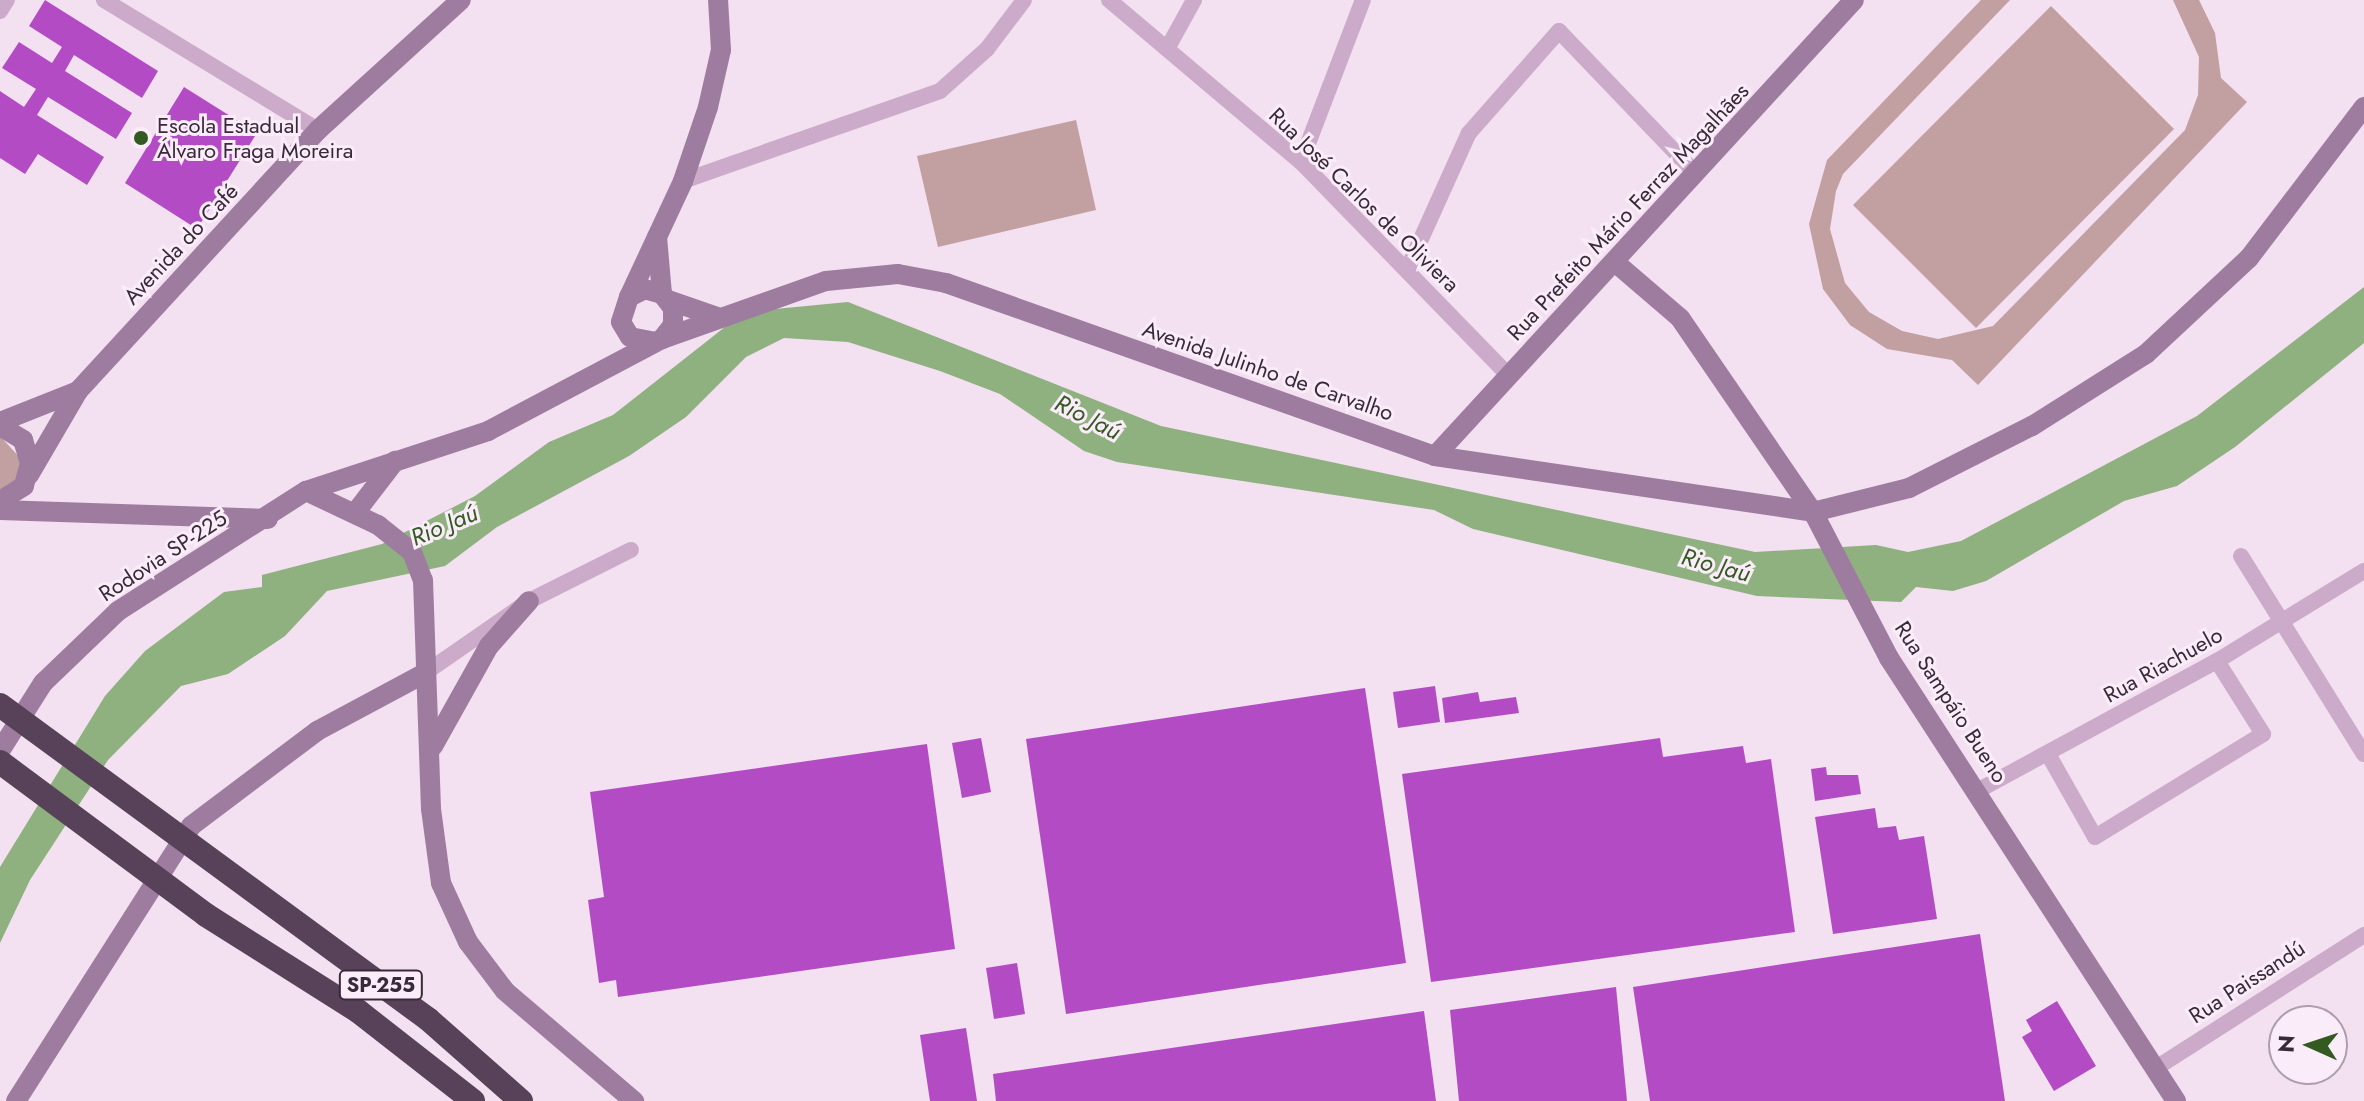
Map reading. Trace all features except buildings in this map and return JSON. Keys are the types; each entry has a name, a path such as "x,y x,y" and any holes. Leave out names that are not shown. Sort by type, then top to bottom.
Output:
{"highway":[{"name":"SP-255","path":"0,705 428,1019 521,1101"},
{"name":"SP-255","path":"0,762 206,915 358,1011 473,1101"}],"street":[{"path":"0,11 7,0"},
{"path":"104,0 318,130"},
{"name":"Avenida do Café","path":"0,501 29,475 78,391 318,130 461,0"},
{"path":"597,374 683,181 721,50 718,0"},
{"path":"683,181 940,91 987,49 1024,0"},
{"name":"Rua José Carlos de Oliviera","path":"1109,0 1301,162 1509,376"},
{"path":"1167,49 1194,0"},
{"path":"1301,162 1363,0"},
{"name":"Rua Prefeito Mário Ferraz Magalhães","path":"1435,456 1617,264 1854,0"},
{"path":"1407,270 1469,133 1559,31 1696,174"},
{"path":"1813,512 1909,488 2032,426 2146,354 2249,258 2364,107"},
{"path":"621,319 630,337 658,341 674,316 665,297 657,237"},
{"name":"Rua Sampáio Bueno","path":"1617,264 1680,318 1813,512 1889,658 1979,790 2176,1101"},
{"name":"Avenida Julinho de Carvalho","path":"306,491 488,431 658,341 717,317 826,281 898,274 946,283 1435,456 1813,512"},
{"path":"629,297 645,289 717,317"},
{"name":"Avenida do Café","path":"0,424 78,391"},
{"path":"0,424 23,440 29,475"},
{"path":"355,513 395,461"},
{"path":"306,491 355,513 412,552 423,580 425,673 441,883 468,942 505,991 634,1101"},
{"name":"Rodovia SP-225","path":"0,751 43,683 118,611 268,519 306,491"},
{"path":"0,510 268,519"},
{"path":"16,1101 191,826 317,731 425,673 529,601 631,550"},
{"path":"2241,556 2364,754"},
{"name":"Rua Riachuelo","path":"1979,790 2217,661 2364,571"},
{"path":"432,750 489,646 529,601"},
{"path":"2048,754 2095,837 2263,734 2217,661"},
{"name":"Rua Paissandú","path":"2156,1068 2364,935"}],"shaded area":[{"path":"1981,0 2010,0 1843,174 1836,191 1830,229 1845,283 1869,312 1902,331 1938,339 1993,326 2185,130 2198,95 2199,57 2173,0 2199,0 2215,33 2221,78 2247,102 1978,385 1952,360 1887,349 1850,325 1823,289 1809,224 1827,160"},
{"path":"2051,6 2174,129 1976,328 1853,205"},
{"path":"1076,120 1096,210 938,247 917,156"},
{"path":"0,436 22,460 19,478 0,492"}],"water":[{"name":"Rio Jaú","path":"2364,287 2364,343 2235,447 2177,486 2124,501 1986,581 1953,591 1916,587 1901,602 1757,596 1473,529 1434,510 1117,462 1084,451 1000,394 940,371 848,342 784,338 746,357 686,417 629,456 497,527 445,566 327,591 285,636 228,674 181,686 108,760 30,880 0,943 0,867 105,696 145,651 224,592 262,587 262,575 382,544 475,496 549,442 613,415 744,312 848,302 1161,426 1755,552 1876,545 1908,552 1961,541 2197,416"}],"place":[{"name":"Escola Estadual Álvaro Fraga Moreira","path":"141,138"}]}
